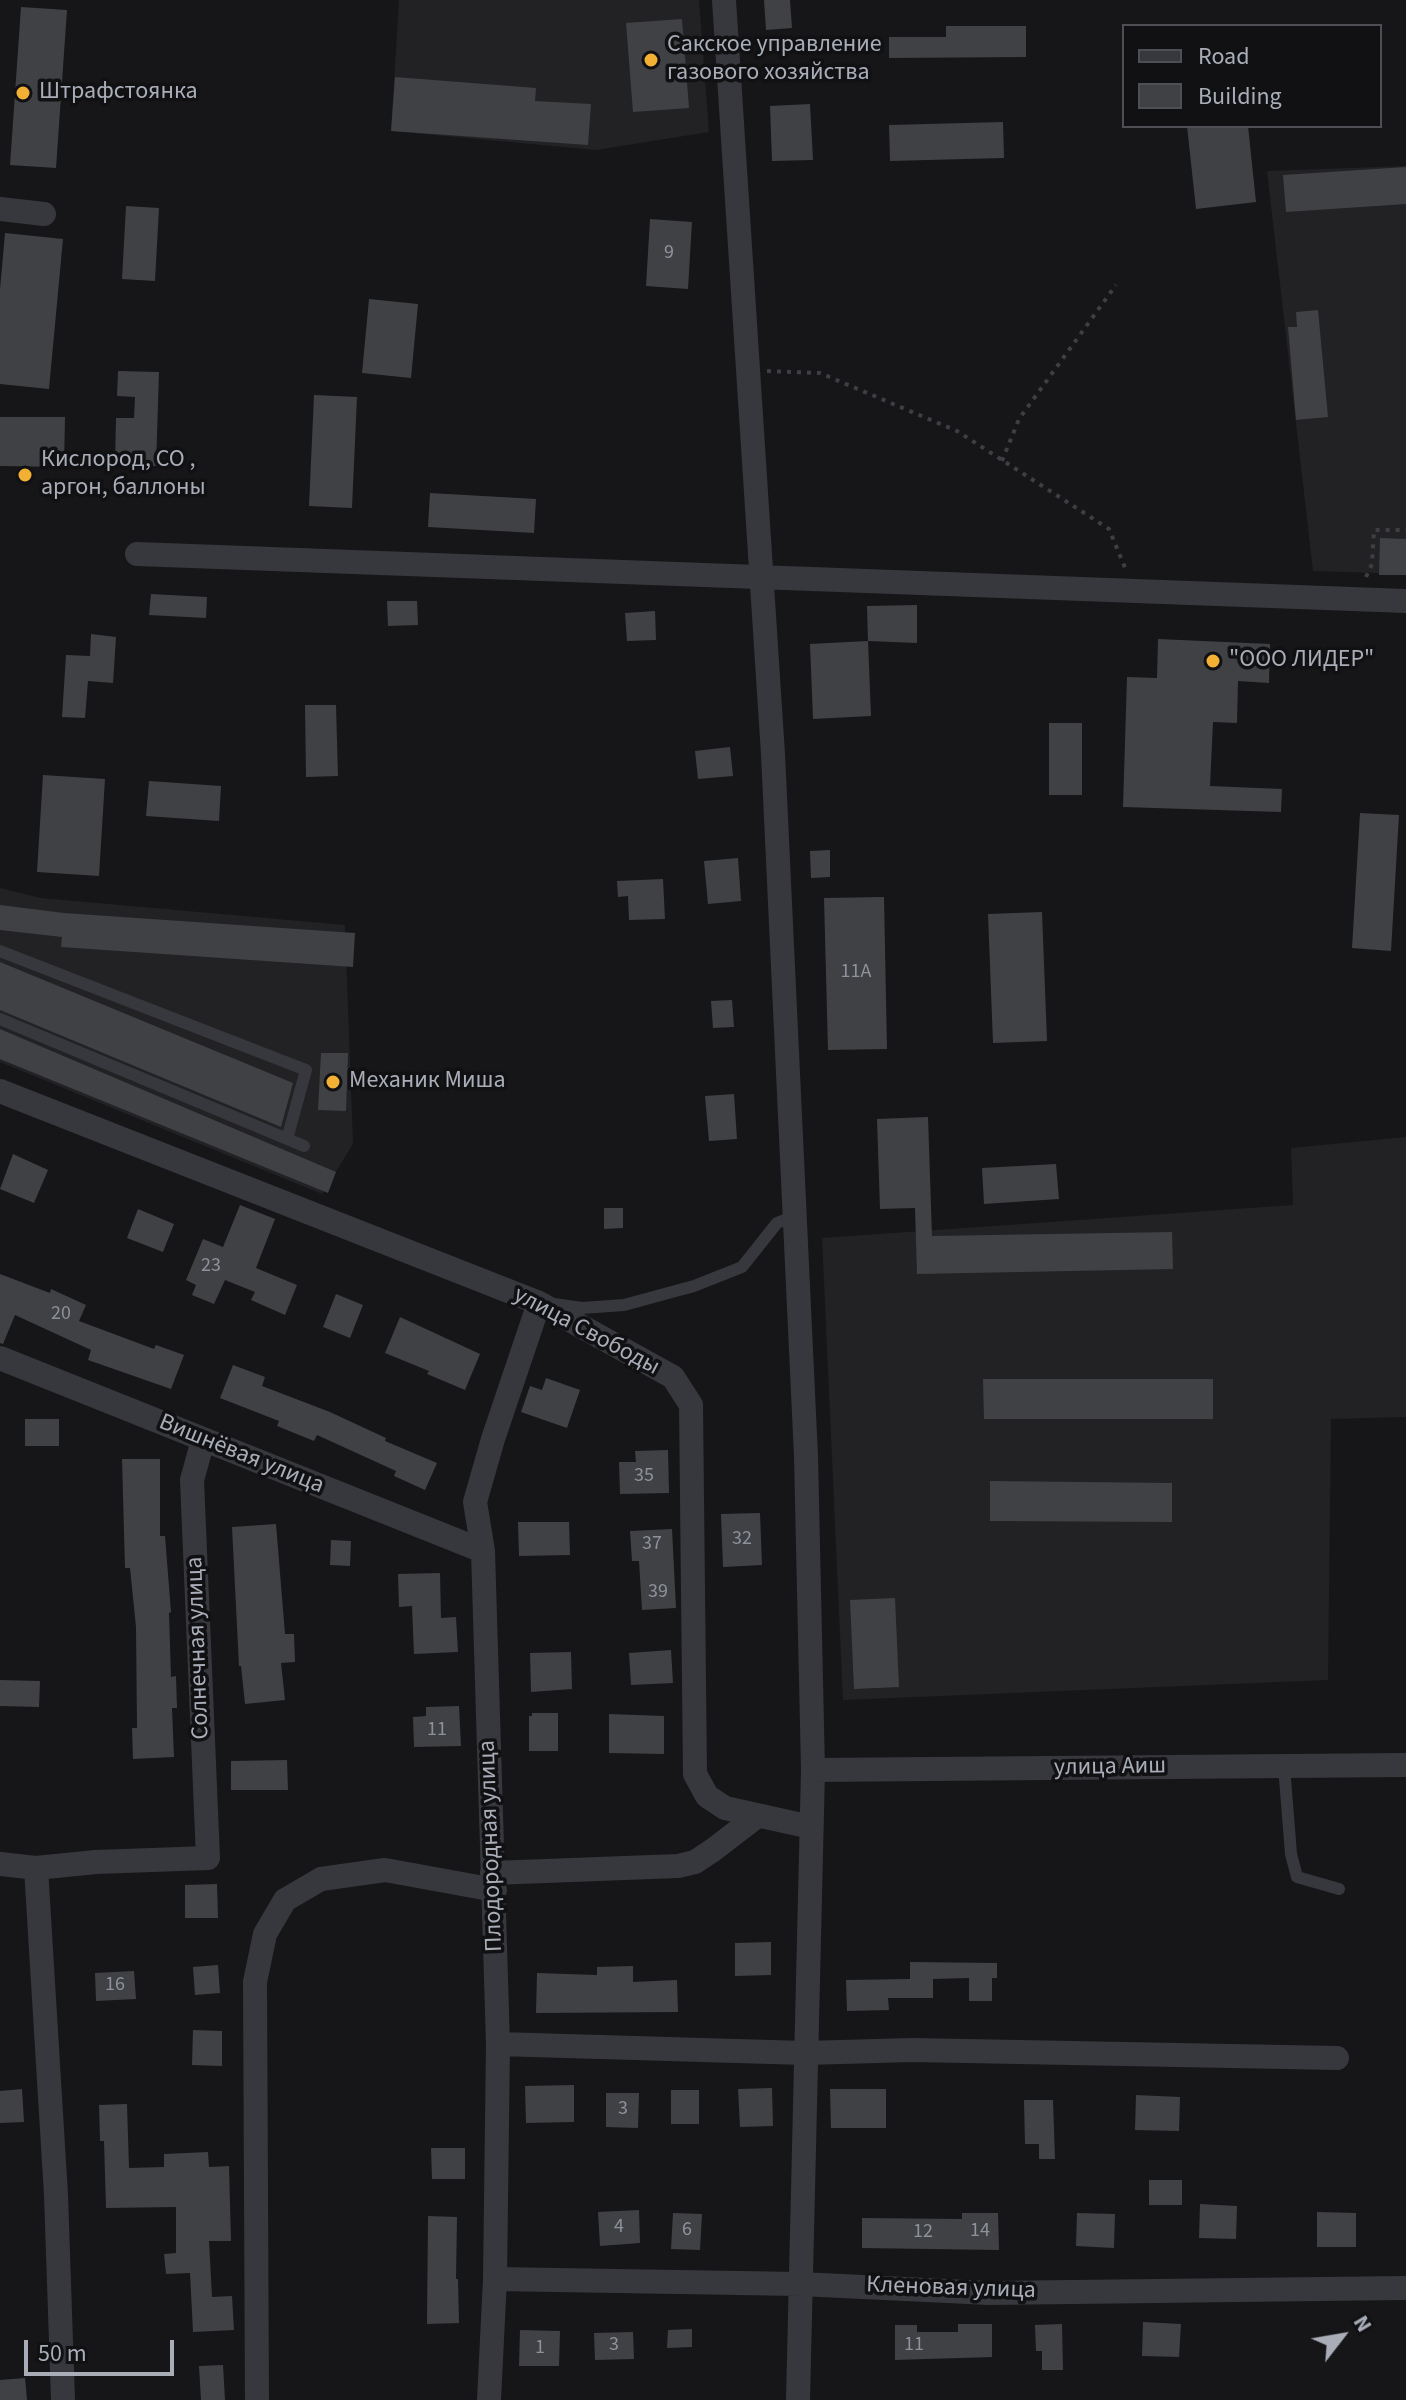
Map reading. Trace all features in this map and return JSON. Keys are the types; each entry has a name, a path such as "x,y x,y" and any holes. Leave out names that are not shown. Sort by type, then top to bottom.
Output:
{"street":[{"path":"724,0 773,754 806,1456 813,1770 798,2400"},
{"path":"0,209 44,214"},
{"path":"137,554 1406,601"},
{"name":"улица Свободы","path":"0,1091 539,1303 673,1377 691,1405 695,1774 707,1796 725,1808 811,1827"},
{"name":"Плодородная улица","path":"489,2400 495,2279 498,2044 483,1551 475,1502 539,1303"},
{"name":"Вишнёвая улица","path":"0,1358 483,1551"},
{"name":"Солнечная улица","path":"36,1868 96,1862 208,1858 192,1480 203,1440"},
{"name":"улица Аиш","path":"813,1770 1406,1765"},
{"path":"257,2400 255,1982 265,1934 285,1900 321,1879 385,1870 493,1881 678,1866 704,1856 756,1817"},
{"path":"0,1864 36,1868 56,2195 63,2400"},
{"path":"498,2044 805,2053 912,2050 1337,2058"},
{"name":"Кленовая улица","path":"495,2279 800,2284 989,2293 1406,2288"}],"lane":[{"path":"0,951 306,1070 287,1139"},
{"path":"0,1019 304,1146"},
{"path":"539,1303 582,1308 624,1305 694,1286 742,1267 777,1223 795,1216"},
{"path":"1284,1766 1291,1854 1297,1877 1339,1889"}],"path":[{"path":"1002,461 1019,419 1116,285"},
{"path":"748,371 820,373 957,431 1109,529 1135,591"},
{"path":"1364,599 1367,571 1372,564 1374,530 1406,530"}],"shaded area":[{"path":"399,0 699,0 709,132 596,150 391,131"},
{"path":"1406,166 1406,574 1313,571 1267,171"},
{"path":"0,888 41,898 345,925 353,1144 322,1194 0,1062"},
{"path":"1406,1137 1406,1417 1331,1419 1328,1680 843,1700 822,1238 1293,1205 1291,1148"}],"building":[{"path":"764,0 790,0 792,28 766,30"},
{"path":"21,7 67,10 56,168 10,165"},
{"path":"682,19 689,108 633,112 626,23"},
{"path":"946,26 1026,26 1026,57 889,58 889,37 946,37"},
{"path":"395,77 536,88 535,101 591,104 588,145 391,131"},
{"path":"810,104 813,160 772,161 770,106"},
{"path":"1003,122 1004,158 890,161 889,125"},
{"path":"1187,128 1248,128 1256,202 1196,209"},
{"path":"1406,167 1406,204 1286,212 1283,175"},
{"path":"126,206 159,208 155,281 122,279"},
{"path":"650,219 692,222 688,289 646,286"},
{"path":"5,233 63,239 49,389 0,384 0,289"},
{"path":"369,299 418,304 411,378 362,373"},
{"path":"1318,310 1328,417 1296,420 1288,327 1297,327 1296,312"},
{"path":"118,371 159,372 156,466 115,464 116,418 134,418 135,397 117,396"},
{"path":"314,395 357,397 352,508 309,506"},
{"path":"0,417 65,417 64,467 0,466"},
{"path":"430,493 536,499 534,533 428,527"},
{"path":"1380,538 1406,539 1406,575 1379,575"},
{"path":"151,594 207,597 206,618 149,615"},
{"path":"387,601 417,601 418,625 388,626"},
{"path":"917,605 917,643 868,641 867,606"},
{"path":"655,611 656,640 627,641 625,613"},
{"path":"91,634 116,637 113,683 88,681 85,718 62,717 66,655 90,656"},
{"path":"1158,639 1270,644 1269,683 1238,681 1237,723 1213,722 1210,786 1282,789 1281,812 1123,807 1127,677 1157,678"},
{"path":"868,641 871,716 813,719 810,644"},
{"path":"305,705 336,705 338,776 306,777"},
{"path":"1049,723 1082,723 1082,795 1049,795"},
{"path":"730,747 733,776 698,779 695,751"},
{"path":"43,775 105,779 99,876 37,872"},
{"path":"149,781 221,786 219,821 146,816"},
{"path":"1360,813 1399,815 1391,951 1352,948"},
{"path":"830,850 830,877 811,878 810,851"},
{"path":"738,858 741,901 708,904 704,861"},
{"path":"663,879 665,919 629,920 628,896 618,897 617,881"},
{"path":"884,897 887,1049 828,1050 824,898"},
{"path":"0,905 64,913 355,933 353,967 61,947 62,937 0,930"},
{"path":"1042,912 1047,1041 993,1043 988,914"},
{"path":"0,962 293,1083 281,1127 0,1010"},
{"path":"732,1000 734,1027 713,1028 711,1001"},
{"path":"0,1029 336,1172 328,1193 0,1059"},
{"name":"Механик Миша","path":"321,1053 348,1053 346,1111 318,1110"},
{"path":"734,1094 737,1139 709,1141 705,1096"},
{"path":"928,1117 932,1236 1172,1232 1173,1269 917,1274 915,1208 880,1209 877,1119"},
{"path":"13,1154 48,1170 34,1203 0,1189"},
{"path":"1056,1164 1059,1199 984,1204 982,1168"},
{"path":"240,1205 275,1219 256,1268 297,1285 285,1315 251,1300 255,1292 225,1280 214,1304 192,1295 196,1285 186,1280 203,1239 223,1247"},
{"path":"604,1208 623,1208 623,1228 604,1229"},
{"path":"138,1209 174,1224 163,1252 127,1238"},
{"path":"0,1274 50,1293 51,1289 86,1305 79,1321 154,1349 156,1345 184,1355 171,1389 88,1360 91,1350 15,1315 3,1344 0,1343"},
{"path":"336,1294 363,1305 350,1338 323,1327"},
{"path":"400,1317 480,1354 465,1390 385,1353"},
{"path":"233,1365 265,1377 262,1386 330,1412 386,1438 385,1441 437,1463 425,1490 394,1476 396,1471 317,1435 314,1441 277,1426 279,1421 220,1398"},
{"path":"546,1378 580,1390 567,1428 521,1412 530,1386 542,1390"},
{"path":"983,1379 1213,1379 1213,1419 984,1419"},
{"path":"25,1419 59,1419 59,1446 25,1446"},
{"path":"668,1450 669,1493 620,1494 619,1462 636,1462 635,1451"},
{"path":"122,1459 160,1459 160,1536 165,1536 171,1612 171,1677 176,1676 177,1708 172,1708 174,1757 133,1759 132,1728 137,1728 136,1627 130,1568 125,1568"},
{"path":"990,1481 1172,1483 1172,1522 990,1521"},
{"path":"760,1513 762,1565 723,1567 721,1514"},
{"path":"518,1522 569,1522 570,1555 519,1556"},
{"path":"276,1524 285,1634 294,1634 295,1662 281,1663 285,1700 245,1704 239,1666 232,1527"},
{"path":"672,1529 676,1608 642,1610 639,1561 632,1561 630,1531"},
{"path":"331,1540 351,1541 350,1566 330,1565"},
{"path":"440,1573 441,1618 456,1617 458,1652 414,1654 412,1606 399,1607 398,1574"},
{"path":"895,1598 899,1687 854,1689 850,1600"},
{"path":"671,1650 673,1683 631,1685 629,1653"},
{"path":"571,1652 572,1689 531,1692 530,1653"},
{"path":"0,1680 40,1681 39,1707 0,1706"},
{"path":"459,1706 461,1746 414,1747 413,1717 426,1716 426,1707"},
{"path":"532,1713 558,1713 558,1751 529,1751 529,1716"},
{"path":"609,1714 664,1716 664,1754 609,1753"},
{"path":"287,1760 288,1790 231,1790 231,1761"},
{"path":"217,1884 218,1918 185,1918 185,1885"},
{"path":"771,1942 771,1975 735,1976 735,1943"},
{"path":"910,1962 997,1963 997,1978 992,1978 992,2001 969,2001 969,1978 933,1979 933,1998 888,1998 889,2010 847,2011 846,1980 910,1979"},
{"path":"218,1965 220,1993 195,1995 193,1967"},
{"path":"633,1966 633,1982 677,1980 678,2012 536,2013 537,1973 597,1975 597,1967"},
{"path":"134,1971 136,1999 96,2001 95,1973"},
{"path":"193,2030 222,2031 222,2066 192,2065"},
{"path":"574,2085 574,2122 526,2123 525,2086"},
{"path":"772,2088 773,2126 740,2127 738,2089"},
{"path":"22,2089 24,2122 0,2123 0,2091"},
{"path":"830,2089 886,2089 886,2128 831,2128"},
{"path":"671,2090 699,2090 699,2124 671,2124"},
{"path":"606,2093 639,2093 638,2128 606,2127"},
{"path":"1136,2095 1180,2097 1179,2131 1135,2130"},
{"path":"1024,2100 1053,2100 1055,2159 1039,2159 1039,2144 1025,2144"},
{"path":"127,2104 129,2168 164,2167 164,2154 208,2152 209,2167 229,2166 231,2241 209,2241 212,2297 232,2296 234,2330 193,2332 190,2273 166,2274 164,2254 176,2253 176,2207 106,2208 104,2141 100,2141 99,2105"},
{"path":"431,2148 465,2148 465,2179 432,2179"},
{"path":"1149,2180 1182,2180 1182,2205 1149,2205"},
{"path":"1200,2204 1237,2206 1236,2239 1199,2238"},
{"path":"639,2210 640,2243 600,2246 598,2212"},
{"path":"1317,2212 1356,2213 1356,2247 1317,2247"},
{"path":"673,2213 702,2214 700,2250 671,2249"},
{"path":"962,2213 998,2213 999,2250 862,2248 862,2218 962,2219"},
{"path":"1077,2213 1115,2214 1114,2248 1076,2246"},
{"path":"428,2216 457,2217 459,2323 427,2324"},
{"path":"1143,2322 1181,2324 1179,2357 1142,2356"},
{"path":"958,2324 992,2324 992,2357 895,2360 895,2325 917,2325 917,2332 958,2332"},
{"path":"1062,2324 1063,2370 1042,2370 1042,2351 1036,2351 1035,2325"},
{"path":"692,2329 692,2347 667,2348 668,2330"},
{"path":"520,2330 560,2331 559,2366 519,2366"},
{"path":"633,2332 634,2359 595,2360 594,2333"},
{"path":"223,2365 225,2400 201,2400 199,2366"},
{"path":"25,2378 27,2400 0,2400 0,2380"}],"place":[{"name":"Сакское управление газового хозяйства","path":"651,60"},
{"name":"Штрафстоянка","path":"23,93"},
{"name":"Кислород, СО , аргон, баллоны","path":"25,475"},
{"name":"\"ООО ЛИДЕР\"","path":"1213,661"},
{"name":"Механик Миша","path":"333,1082"}]}
